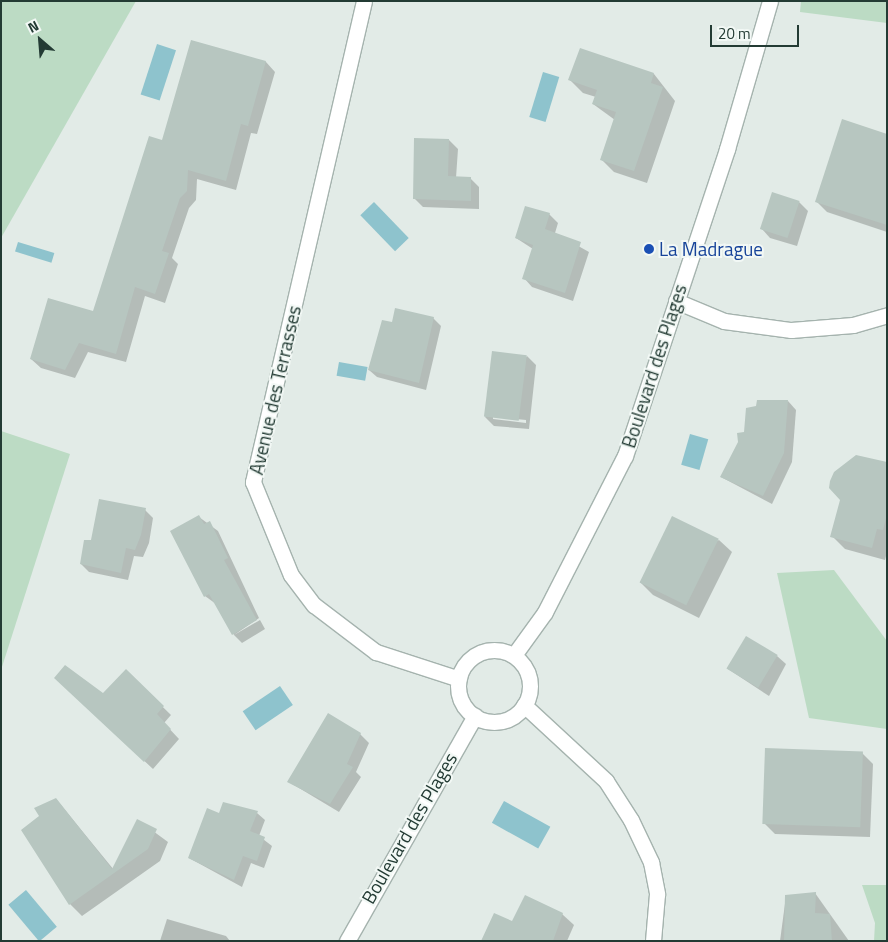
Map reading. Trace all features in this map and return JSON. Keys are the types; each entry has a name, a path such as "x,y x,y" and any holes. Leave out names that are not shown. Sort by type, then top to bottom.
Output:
{"street":[{"name":"Avenue des Terrasses","path":"364,1 252,482 291,576 314,604 376,652 459,679"},
{"name":"Boulevard des Plages","path":"514,655 546,612 621,464 676,301 770,1"},
{"path":"676,301 724,320 791,330 853,325 887,315"},
{"path":"487,650 514,655 529,678 524,705 502,721 475,716 464,706 459,679 474,656 487,650"},
{"path":"524,705 606,781 631,820 650,862 657,894 653,941"},
{"name":"Boulevard des Plages","path":"347,941 475,716"}],"green space":[{"path":"1,1 136,1 1,238"},
{"path":"801,1 887,1 887,23 800,12"},
{"path":"1,431 70,454 1,670"},
{"path":"834,570 887,641 887,729 809,718 777,573"},
{"path":"862,885 887,885 887,941 874,941 875,923"}],"water":[{"path":"157,44 176,50 160,101 141,94"},
{"path":"543,72 559,77 546,122 529,117"},
{"path":"374,202 409,238 395,251 360,215"},
{"path":"18,242 54,253 51,263 15,252"},
{"path":"339,362 368,367 365,381 337,376"},
{"path":"690,434 708,439 699,470 681,465"},
{"path":"280,686 293,705 256,730 243,711"},
{"path":"504,801 550,827 538,849 492,823"},
{"path":"26,890 57,927 39,941 8,905"}],"building":[{"path":"191,40 266,61 248,126 241,124 226,181 188,170 187,191 180,198 162,251 169,253 155,294 135,287 116,354 79,343 65,370 30,359 48,298 93,311 149,136 162,140"},
{"path":"580,48 654,73 651,83 663,87 634,171 600,160 616,112 592,104 597,90 568,80"},
{"path":"842,119 887,134 887,225 815,202"},
{"path":"414,138 449,139 448,176 471,177 471,201 413,199"},
{"path":"772,192 800,201 788,238 760,229"},
{"path":"525,206 550,213 545,229 581,242 565,293 522,279 533,245 515,238"},
{"path":"395,308 434,317 419,383 368,370 382,320 392,322"},
{"path":"492,351 527,355 519,421 484,417"},
{"path":"757,400 788,400 784,453 763,496 720,477 738,442 737,433 744,432 746,408 756,406"},
{"path":"856,455 887,462 887,514 883,530 877,529 872,548 830,537 840,500 829,488 830,481 834,472"},
{"path":"99,499 146,508 141,535 135,550 126,548 121,573 80,564 84,540 91,540"},
{"path":"199,515 204,524 210,521 228,558 224,560 257,620 232,635 209,594 204,597 170,531"},
{"path":"672,516 719,539 686,605 640,583"},
{"path":"746,636 778,655 758,688 726,669"},
{"path":"65,665 103,693 126,669 164,706 157,714 171,729 144,762 54,678"},
{"path":"328,713 361,733 347,764 353,767 330,804 287,782"},
{"path":"765,748 863,751 860,827 762,824"},
{"path":"56,798 112,869 137,819 157,829 148,849 69,905 21,830 39,816 34,808"},
{"path":"223,802 258,811 250,831 265,837 257,861 243,856 234,880 188,858 207,808 219,813"},
{"path":"816,892 815,913 830,914 832,941 784,941 785,895"},
{"path":"525,895 563,913 553,941 481,941 494,913 512,921"}],"place":[{"name":"La Madrague","path":"649,249"}]}
